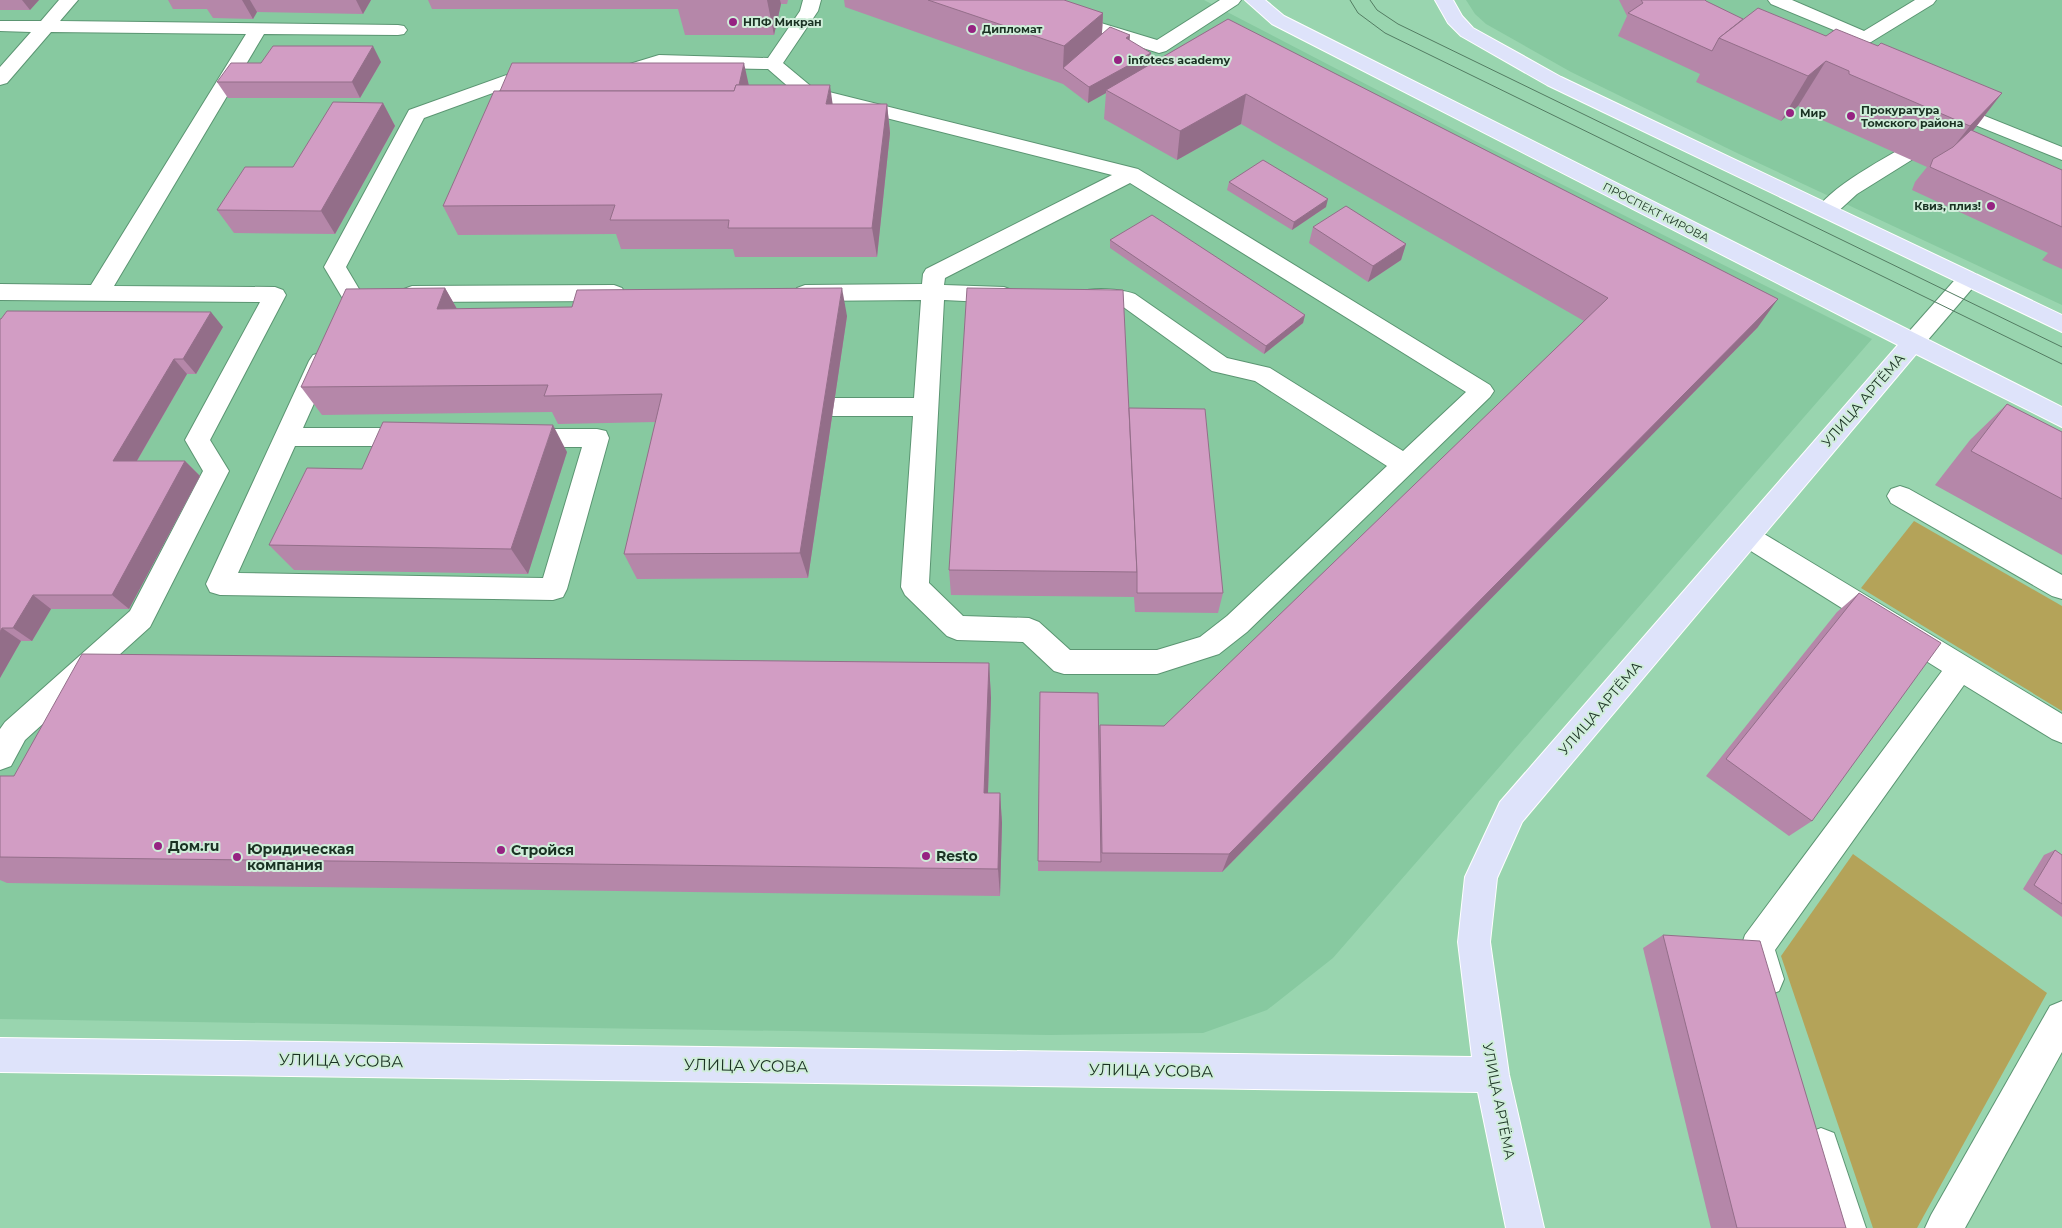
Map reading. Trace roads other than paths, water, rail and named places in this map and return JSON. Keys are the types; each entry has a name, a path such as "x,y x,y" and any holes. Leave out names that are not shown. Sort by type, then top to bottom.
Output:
{"main road":[{"name":"ПРОСПЕКТ КИРОВА","path":"1254,0 1278,20 2062,418"},
{"path":"1444,0 1454,19 1467,32 1554,81 2062,324"},
{"name":"УЛИЦА АРТЁМА","path":"1525,1228 1492,1075 1474,942 1481,877 1511,812 1913,342"},
{"name":"УЛИЦА УСОВА","path":"0,1055 1492,1075"}],"street":[{"path":"0,79 69,0"},
{"path":"773,64 809,12 812,0"},
{"path":"1007,0 1159,47 1232,0"},
{"path":"1777,0 1866,38 1927,0"},
{"path":"0,26 398,30"},
{"path":"98,293 259,28"},
{"path":"594,75 614,75 659,61 773,64 806,92 1131,174 1482,391 1237,624 1209,646 1157,662 1064,662 1029,630 957,628 915,587 934,274 1131,174"},
{"path":"556,76 518,77 416,114 335,267 364,298 637,293"},
{"path":"1930,100 2058,160"},
{"path":"1827,210 1850,189 1946,130 1965,115"},
{"name":"УЛИЦА АРТЁМА","path":"1913,342 1968,280"},
{"path":"0,292 275,295 197,440 216,471 140,619 15,731 0,756"},
{"path":"785,293 932,292 1030,296"},
{"path":"1069,297 1127,299 1220,365 1262,374 1404,464"},
{"path":"331,338 220,584 554,589 597,438 500,438"},
{"path":"833,407 926,407"},
{"path":"286,436 432,437"},
{"path":"1900,496 2062,588"},
{"path":"1747,536 2062,730"},
{"path":"1777,1010 1757,947 1960,667"},
{"path":"1944,1228 2062,1018"},
{"path":"1812,1118 1847,1228"}],"tram line":[{"path":"1350,0 1358,13 1385,33 2062,364"},
{"path":"1370,0 1377,10 1398,24 2062,347"}],"place":[{"name":"НПФ Микран","path":"733,22"},
{"name":"Дипломат","path":"972,29"},
{"name":"infotecs academy","path":"1118,60"},
{"name":"Мир","path":"1790,113"},
{"name":"Прокуратура Томского района","path":"1851,116"},
{"name":"Квиз, плиз!","path":"1991,206"},
{"name":"Дом.ru","path":"158,846"},
{"name":"Стройся","path":"501,850"},
{"name":"Resto","path":"926,856"},
{"name":"Юридическая компания","path":"237,857"}]}
